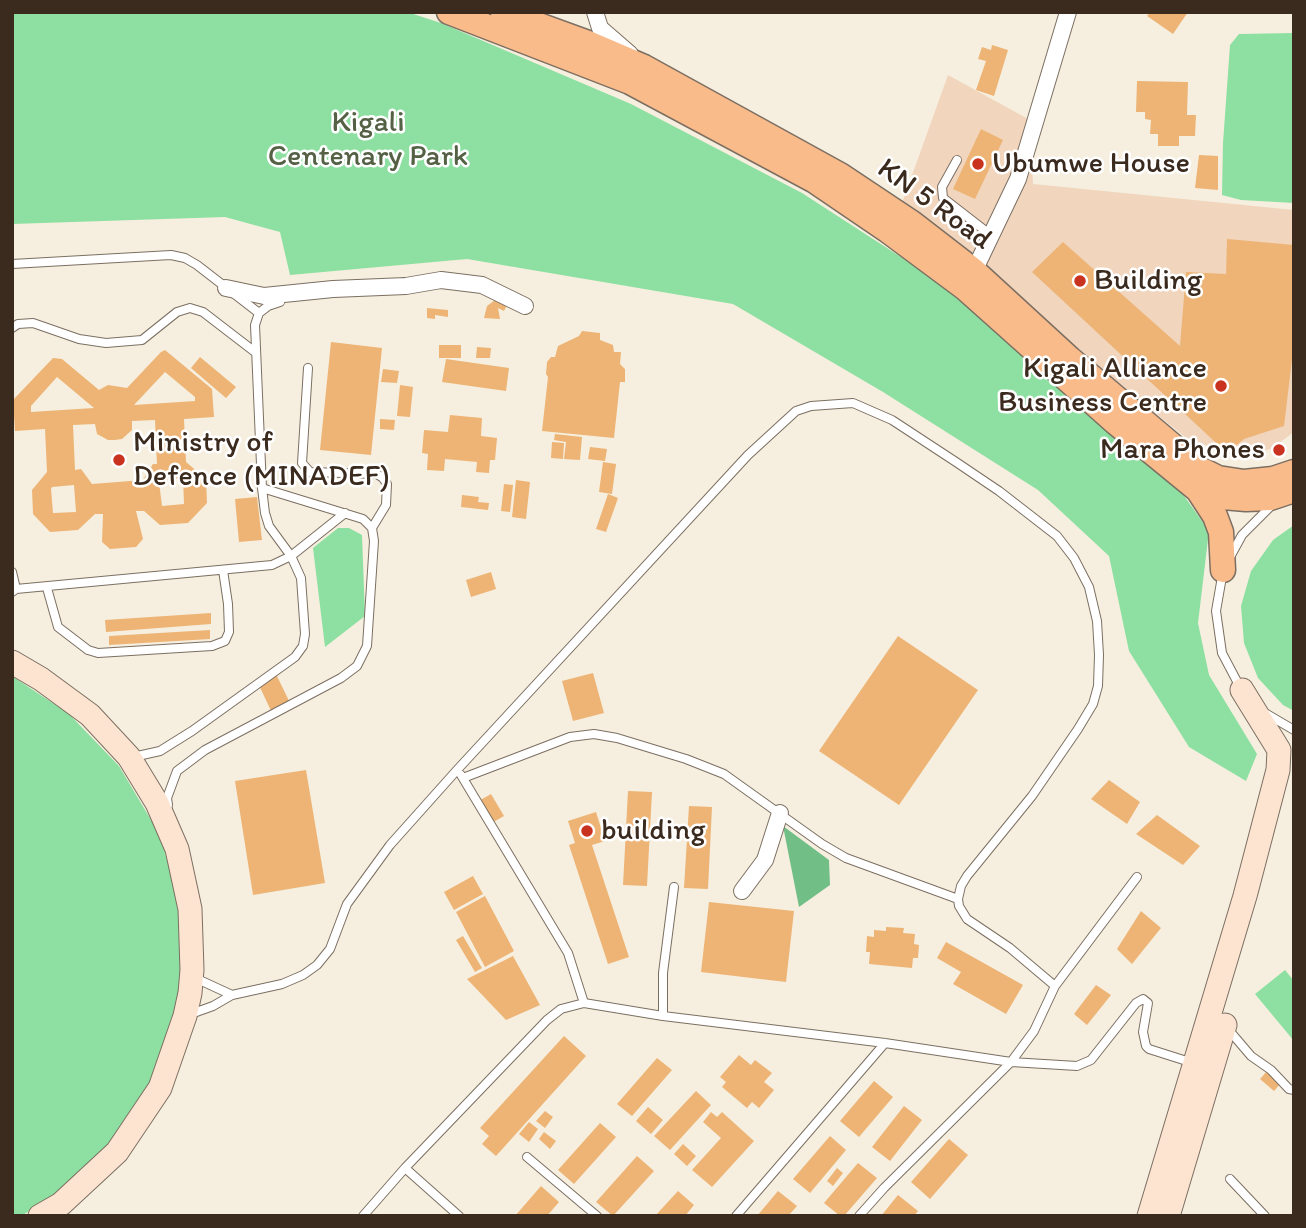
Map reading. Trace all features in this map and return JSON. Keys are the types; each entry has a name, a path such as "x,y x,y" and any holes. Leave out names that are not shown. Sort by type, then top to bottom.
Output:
{"main road":[{"name":"KN 5 Road","path":"449,12 630,82 815,181 965,288 1124,430 1198,490"},
{"name":"KN 5 Road","path":"503,12 588,43 644,68 840,175 912,223 974,271 1070,359 1200,469 1218,478 1244,482 1273,479 1294,472"},
{"path":"1198,490 1223,498 1246,499 1270,498 1294,492"},
{"path":"1198,490 1215,516 1220,532 1223,570"},
{"path":"12,662 41,679 90,716 129,757 157,803 177,849 190,909 192,970 186,1016 160,1088 117,1152 70,1201 40,1216"},
{"path":"1168,1216 1278,770 1279,750 1242,690"},
{"path":"1149,1216 1196,1063 1218,1016"}],"street":[{"path":"595,12 600,28 644,68"},
{"path":"974,271 1018,179 1068,12"},
{"path":"226,288 264,296 333,289 406,286 441,280 482,285 525,306"},
{"path":"743,891 765,860 780,813"}],"lane":[{"path":"957,160 942,187 943,198 992,236"},
{"path":"12,264 171,255 185,258 197,265 259,313"},
{"path":"129,757 141,757 160,751 192,732 295,657 303,646 305,634 301,578 291,556 269,526 262,488 255,325 259,313 280,302"},
{"path":"12,328 18,324 33,323 79,339 106,343 142,340 177,312 190,308 203,312 255,352"},
{"path":"308,369 302,463 310,472 377,474 383,478 387,484 386,505 372,528"},
{"path":"186,1016 213,1006 232,995 282,984 303,975 317,965 330,949 347,904 390,845 776,428 796,411 811,406 853,403 892,420 999,491 1047,528 1074,558 1094,603 1099,639 1099,669 1093,704 1051,770 967,876 958,899 967,919 1010,948 1055,986"},
{"path":"177,849 167,798 177,771 205,750 341,678 357,666 367,646 374,541 372,528 362,519 262,488"},
{"path":"1294,492 1270,507 1241,535 1223,570 1216,611 1222,653 1242,690 1270,718 1294,730"},
{"path":"12,572 14,591 272,565 291,556 345,513"},
{"path":"47,588 58,627 88,650 98,653 212,646 225,641 229,632 223,569"},
{"path":"463,778 570,737 594,734 643,745 724,774 846,858 958,899"},
{"path":"457,770 568,953 584,1003"},
{"path":"859,1216 1012,1062 1034,1031 1055,986 1137,877"},
{"path":"663,1016 663,973 674,887"},
{"path":"192,970 191,976 232,995"},
{"path":"363,1216 405,1168 547,1020 561,1009 584,1003 1012,1062 1077,1066 1091,1060 1136,1003 1143,999 1148,1003 1143,1032 1146,1046 1196,1063"},
{"path":"1218,1016 1251,1056 1294,1090"},
{"path":"736,1216 885,1043"},
{"path":"527,1157 597,1216"},
{"path":"405,1168 460,1216"},
{"path":"1230,1179 1265,1216"}],"shaded area":[{"path":"948,75 1030,120 1033,184 1294,210 1294,432 1271,449 1232,456 1185,437 901,206"}],"green space":[{"name":"Kigali Centenary Park","path":"12,12 407,12 441,23 631,104 802,193 941,283 1180,490 1209,531 1198,623 1209,675 1257,754 1246,781 1189,747 1129,651 1109,556 1038,490 883,392 733,304 467,259 290,275 280,232 225,217 12,224"},
{"path":"1294,33 1294,203 1241,200 1222,195 1230,45 1239,34"},
{"path":"1294,525 1294,711 1283,705 1258,678 1244,643 1241,606 1251,571 1273,540"},
{"path":"338,528 349,528 362,535 365,616 325,647 313,548"},
{"path":"12,676 69,714 119,766 160,835 180,907 182,981 165,1053 128,1122 96,1158 56,1195 21,1216 12,1216"},
{"path":"783,826 829,860 830,885 799,907"},
{"path":"1285,970 1294,981 1294,1041 1255,994"}],"building":[{"path":"1150,12 1188,12 1173,34 1147,16"},
{"path":"992,45 1008,50 994,96 976,90 986,61 978,59 982,47 991,50"},
{"path":"1137,81 1188,82 1187,115 1196,115 1195,136 1179,136 1179,146 1158,146 1158,134 1150,134 1151,120 1145,119 1145,112 1136,112"},
{"name":"Ubumwe House","path":"981,129 1003,140 975,199 953,189"},
{"path":"1199,155 1218,156 1218,190 1195,188"},
{"name":"Kigali Alliance Business Centre","path":"1227,239 1294,245 1294,343 1284,426 1244,439 1227,453 1032,272 1063,242 1180,346 1186,272 1226,274"},
{"path":"495,300 507,305 504,311 498,308 500,319 484,318 487,306"},
{"path":"427,308 448,310 448,317 435,315 435,319 427,318"},
{"path":"582,331 600,333 600,340 613,345 614,352 621,352 620,364 625,369 625,382 620,382 614,438 542,431 547,362 551,357 555,357 558,346 579,336"},
{"path":"331,342 382,348 371,455 320,450"},
{"path":"439,345 461,345 461,358 439,358"},
{"path":"477,347 491,348 490,358 476,358"},
{"path":"165,350 212,389 214,417 184,419 186,462 206,479 207,503 188,523 160,525 144,511 136,511 143,539 136,547 110,549 102,542 103,514 95,514 78,530 50,532 33,514 32,490 47,472 45,429 15,431 13,400 53,358 62,359 99,390 108,385 127,388","holes":["165,372 195,397 195,401 134,405","57,377 94,408 31,412 31,406","155,420 157,464 153,464 143,480 92,484 81,469 75,470 73,425 95,424 97,434 108,440 115,440 122,439 132,430 132,421","183,478 184,504 162,506 159,482","74,485 76,512 53,513 51,489"]},
{"path":"200,357 236,387 226,398 191,368"},
{"path":"446,359 509,368 506,391 442,382"},
{"path":"383,369 399,371 397,383 381,382"},
{"path":"400,385 413,387 410,417 397,416"},
{"path":"450,415 482,418 481,436 497,438 495,460 490,460 489,473 476,472 477,462 445,459 444,471 427,470 428,454 422,453 424,430 448,432"},
{"path":"380,419 395,420 394,430 380,429"},
{"path":"555,434 582,437 580,460 564,459 566,442 554,440"},
{"path":"552,442 564,443 563,459 551,458"},
{"path":"590,447 607,449 605,461 588,459"},
{"path":"603,462 616,464 612,494 599,492"},
{"path":"516,480 530,482 526,519 512,517"},
{"path":"504,484 513,485 510,512 501,511"},
{"path":"608,494 618,498 606,532 596,529"},
{"path":"462,495 479,497 478,502 489,503 488,510 461,507"},
{"path":"257,497 262,540 239,542 235,499"},
{"path":"491,572 496,589 471,597 466,580"},
{"path":"211,613 211,624 106,632 105,620"},
{"path":"210,630 210,639 109,645 109,636"},
{"path":"898,636 978,690 899,805 819,751"},
{"path":"275,672 292,707 273,715 257,681"},
{"path":"593,673 604,713 573,721 562,681"},
{"path":"306,770 325,883 253,895 235,781"},
{"path":"1109,780 1140,802 1127,824 1091,799"},
{"path":"628,791 652,792 647,886 623,885"},
{"path":"491,794 504,816 488,825 475,803"},
{"path":"689,806 712,807 708,889 684,888"},
{"path":"596,812 605,841 592,845 629,957 608,964 569,845 575,843 568,821"},
{"path":"1157,815 1200,846 1183,865 1136,834"},
{"path":"473,876 483,894 454,910 444,892"},
{"path":"485,896 514,951 485,967 456,912"},
{"path":"709,902 794,911 786,982 701,972"},
{"path":"1141,911 1161,928 1132,964 1117,949"},
{"path":"886,927 904,928 903,933 915,934 914,944 919,945 918,958 913,958 912,968 869,964 870,952 866,952 867,936 874,937 874,930 886,931"},
{"path":"463,936 482,968 475,972 456,940"},
{"path":"946,942 1023,985 1006,1014 953,984 961,972 937,958"},
{"path":"513,956 540,1005 506,1020 467,979"},
{"path":"1096,985 1111,995 1087,1025 1074,1014"},
{"path":"564,1036 586,1056 496,1156 482,1144 489,1136 480,1128"},
{"path":"739,1055 751,1065 755,1060 772,1073 764,1082 774,1090 759,1108 752,1102 747,1108 722,1087 726,1082 720,1077"},
{"path":"657,1058 672,1070 632,1116 617,1104"},
{"path":"1267,1071 1281,1083 1274,1091 1260,1079"},
{"path":"874,1081 893,1097 859,1137 840,1121"},
{"path":"696,1091 711,1105 670,1150 654,1136"},
{"path":"904,1106 922,1120 890,1161 872,1147"},
{"path":"648,1107 663,1120 651,1134 636,1121"},
{"path":"545,1111 553,1117 545,1128 536,1121"},
{"path":"711,1112 717,1117 722,1112 754,1141 712,1187 692,1170 721,1138 703,1122"},
{"path":"529,1122 538,1129 529,1142 519,1134"},
{"path":"600,1123 616,1137 574,1184 558,1170"},
{"path":"544,1132 556,1141 550,1149 539,1139"},
{"path":"830,1136 846,1150 810,1193 793,1179"},
{"path":"949,1139 968,1155 930,1199 911,1182"},
{"path":"683,1144 696,1156 687,1166 674,1154"},
{"path":"637,1156 654,1171 613,1216 596,1202"},
{"path":"858,1163 877,1178 844,1216 840,1216 824,1203"},
{"path":"837,1168 843,1173 833,1186 827,1181"},
{"path":"541,1186 559,1202 547,1216 515,1216"},
{"path":"678,1191 694,1205 685,1216 655,1216"},
{"path":"778,1191 797,1206 788,1216 757,1216"},
{"path":"898,1195 918,1211 914,1216 881,1216"}],"place":[{"name":"Ubumwe House","path":"978,164"},
{"name":"Building","path":"1080,281"},
{"name":"Kigali Alliance Business Centre","path":"1221,386"},
{"name":"Mara Phones","path":"1279,450"},
{"name":"Ministry of Defence (MINADEF)","path":"119,460"},
{"name":"building","path":"587,831"}]}
